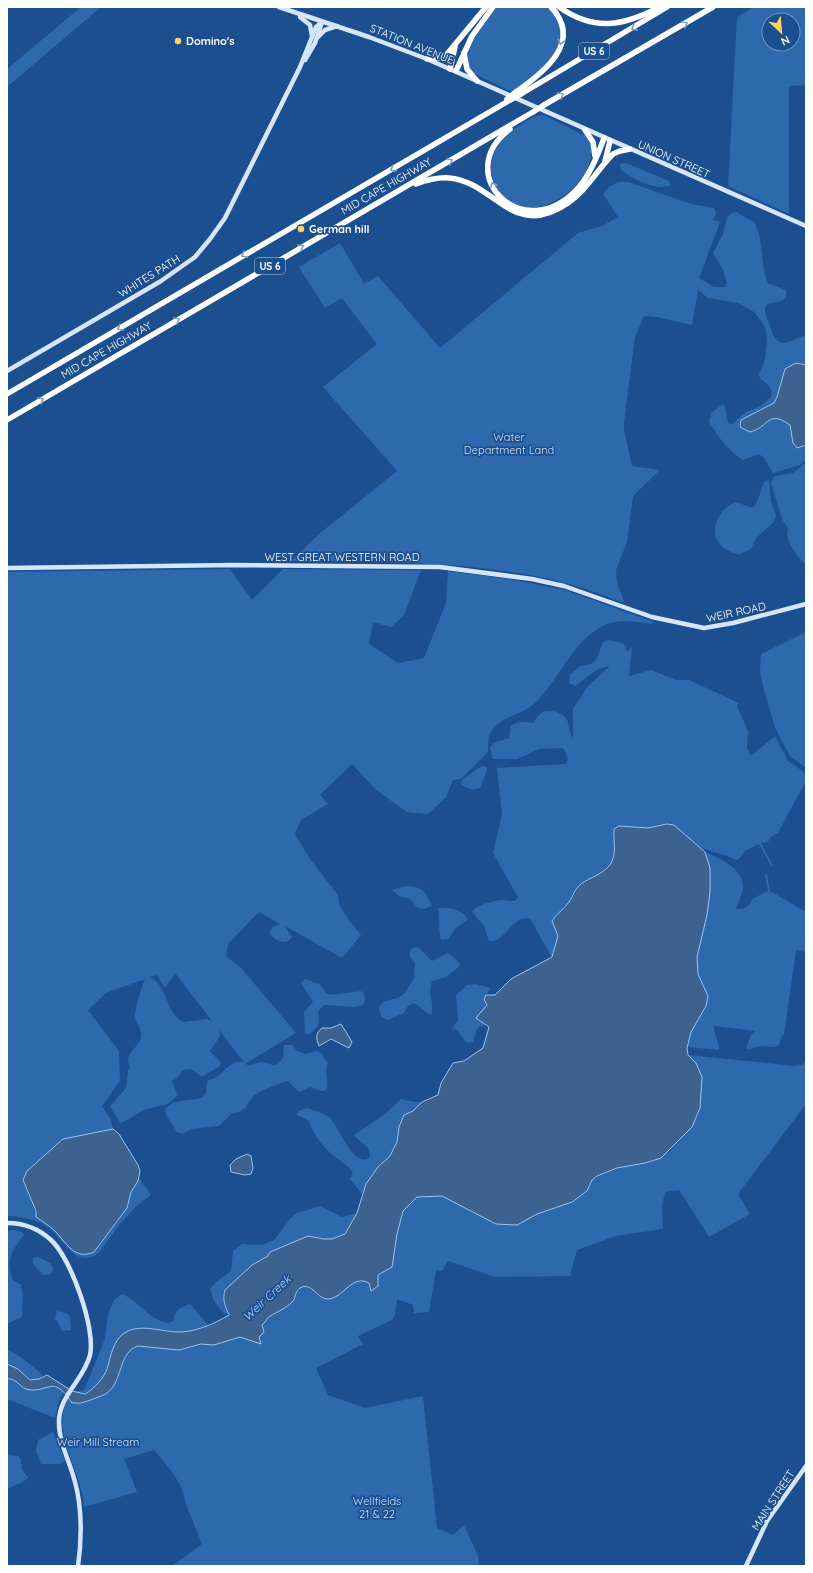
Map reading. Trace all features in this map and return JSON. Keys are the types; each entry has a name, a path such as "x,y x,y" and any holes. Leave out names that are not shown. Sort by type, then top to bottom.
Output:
{"highway":[{"path":"428,59 445,56 486,7"},
{"path":"453,70 475,29 493,7"},
{"path":"518,93 548,67 560,48 563,34 562,25 551,7"},
{"path":"559,7 581,20 605,24 629,20 660,7"},
{"name":"MID CAPE HIGHWAY","path":"7,394 484,116 518,93 667,7"},
{"name":"MID CAPE HIGHWAY","path":"7,420 403,189 534,109 544,105 713,7"},
{"path":"453,70 457,43"},
{"path":"464,52 467,70 477,81"},
{"path":"534,109 499,138 489,156 488,166 491,181 495,190 505,201 517,208 527,211 543,210 555,206 566,199 580,186 607,139"},
{"path":"585,130 594,142 595,159"},
{"path":"603,165 607,139"},
{"path":"403,189 433,178 453,178 470,184 513,212 526,215 539,215 558,209 572,201 615,153 630,149"}],"street":[{"name":"STATION AVENUE","path":"281,8 337,26 428,59 534,109"},
{"path":"281,8 309,22 314,38 326,30 337,26"},
{"name":"WHITES PATH","path":"7,371 161,281 182,267 199,252 216,232 232,206 314,38 316,28 322,22"},
{"name":"UNION STREET","path":"534,109 607,139 806,226"},
{"name":"WEST GREAT WESTERN ROAD","path":"7,568 234,565 440,567 532,579 564,586 641,613 669,621"},
{"name":"WEIR ROAD","path":"669,621 694,627 712,627 806,604"},
{"path":"7,1223 22,1224 42,1232 58,1248 70,1270 87,1319 92,1344 88,1360 62,1405 58,1422 60,1436 76,1483 79,1502 80,1553 78,1566"},
{"name":"MAIN STREET","path":"746,1566 767,1521 806,1466"}],"green space":[{"path":"81,7 101,7 7,87 7,69"},
{"path":"496,7 546,7 557,19 561,32 559,43 553,55 534,75 512,92 473,73 466,58 466,52 471,42"},
{"path":"754,7 806,7 806,85 789,86 789,214 728,186 737,17"},
{"path":"543,115 588,137 591,149 590,161 586,172 579,182 562,197 555,201 536,207 520,206 506,199 496,188 491,173 492,158 500,142 516,128 533,117"},
{"path":"626,163 669,181 671,185 659,187 638,181 621,170 620,164"},
{"name":"Water Department Land","path":"618,182 628,182 691,204 714,208 716,213 713,220 720,222 699,278 714,287 725,287 727,283 723,270 713,253 723,234 727,217 736,212 754,222 760,237 765,275 768,283 786,290 786,297 784,299 767,304 765,308 773,334 776,340 784,343 806,335 806,365 800,363 784,374 774,403 741,421 744,430 750,432 757,430 773,419 777,419 790,425 792,434 803,447 806,445 805,460 800,465 773,473 764,458 759,454 743,460 737,456 724,443 709,422 712,412 722,405 725,406 727,420 731,425 746,412 761,406 771,397 772,392 769,386 760,378 759,375 765,359 767,340 766,330 761,321 754,312 738,303 708,298 698,290 692,325 657,317 644,316 635,337 624,430 632,466 660,470 633,496 627,542 616,570 617,583 625,603 569,584 528,575 494,570 460,566 393,562 291,561 319,534 397,471 323,387 377,344 342,298 325,308 299,267 340,243 364,284 378,276 440,348 578,233 602,226 618,217 603,194 609,187"},
{"path":"806,464 806,565 795,553 789,542 787,532 788,528 782,519 771,483 775,476 793,473"},
{"path":"769,480 771,501 776,515 774,522 756,538 751,549 738,555 725,549 719,543 715,531 721,513 725,508 736,502 752,508 757,502 765,481"},
{"path":"230,569 252,600 283,569 421,570 404,615 391,627 373,622 369,644 398,663 424,658 446,603 448,571 509,579 565,590 654,622 652,624 626,621 613,622 601,627 591,634 574,651 538,700 530,707 497,724 489,739 488,752 461,779 453,780 446,797 428,814 407,812 376,790 352,764 320,795 328,804 301,820 295,834 310,859 338,895 339,904 348,919 361,935 342,958 285,926 292,937 286,942 276,940 269,932 273,927 280,924 259,912 228,944 226,956 242,969 296,1033 245,1064 249,1065 262,1062 273,1065 278,1064 283,1058 284,1045 293,1045 296,1050 305,1054 316,1051 321,1053 328,1063 326,1090 321,1091 310,1087 299,1092 288,1081 284,1082 261,1091 253,1096 245,1108 239,1112 231,1114 219,1126 192,1129 183,1134 177,1132 166,1115 165,1109 174,1102 202,1098 206,1093 207,1081 218,1076 227,1067 234,1063 240,1061 244,1062 219,1030 220,1036 210,1051 221,1063 220,1066 202,1077 191,1069 183,1070 177,1078 172,1081 177,1094 171,1101 164,1105 144,1110 120,1123 110,1106 126,1088 128,1070 130,1067 128,1058 141,1038 141,1032 135,1014 138,998 145,979 106,993 88,1010 119,1051 120,1081 102,1106 111,1120 113,1129 63,1139 27,1171 23,1180 38,1219 54,1230 74,1252 87,1255 94,1252 127,1208 131,1192 138,1181 138,1176 151,1195 135,1208 99,1252 88,1258 80,1257 70,1251 48,1227 43,1224 29,1219 7,1216 7,572","holes":["175,973 212,1021 207,1019 184,1022 178,1018 173,1013 161,987 150,977 157,975 165,988"]},
{"path":"806,632 806,768 790,756 775,728 760,672 761,654"},
{"path":"608,640 623,643 627,652 632,647 629,676 651,670 676,680 689,680 739,703 737,706 748,731 747,748 751,756 775,736 788,761 804,772 806,781 778,833 771,837 768,842 761,843 773,866 771,866 759,844 745,851 739,859 736,860 701,848 674,825 667,824 643,829 619,826 613,835 615,848 611,863 601,873 590,878 574,891 569,902 563,907 556,950 552,958 531,920 525,918 514,923 500,938 495,941 489,941 484,926 472,912 477,907 494,901 515,901 518,897 493,853 502,814 497,768 566,764 568,760 563,748 539,749 517,759 493,759 490,748 493,743 509,738 511,726 514,724 520,722 533,723 538,715 547,711 559,713 565,717 573,738 573,709 588,686 610,666 598,669 575,686 569,683 570,675 580,666 591,664 596,660 603,642"},
{"path":"483,766 487,767 487,770 480,788 473,790 461,785 461,781"},
{"path":"705,852 717,857 734,868 741,878 743,890 736,909 743,909 750,904 752,899 768,891 765,875 767,874 770,891 806,912 806,952 796,950 784,1035 782,1035 779,1045 777,1046 760,1046 748,1049 746,1048 751,1035 755,1031 714,1026 714,1032 719,1050 687,1047 691,1032 706,1006 707,996 698,974 697,957 708,859"},
{"path":"405,886 416,887 423,890 432,906 424,909 418,908 410,899 399,896 392,890"},
{"path":"438,908 455,909 465,915 468,919 456,928 448,939 441,940"},
{"path":"418,947 432,961 448,953 459,962 460,966 446,977 432,981 430,990 432,1006 431,1015 414,1003 408,1006 404,1013 388,1020 381,1017 379,1007 385,1001 398,998 404,994 414,978 415,963 410,957 410,951 412,948"},
{"path":"305,979 319,984 327,994 364,992 365,1001 363,1005 353,1007 324,1005 318,1011 319,1022 317,1027 309,1034 305,1034 304,1012 313,1002 301,983"},
{"path":"476,984 490,988 484,999 487,1005 476,1018 484,1023 483,1028 480,1026 477,1029 473,1042 468,1043 457,1030 452,1029 458,1020 456,995 467,985"},
{"name":"Wellfields 21 & 22","path":"688,1055 795,1066 806,1062 806,1104 738,1194 750,1214 709,1237 679,1190 665,1192 662,1206 663,1229 616,1236 577,1250 570,1276 495,1277 448,1261 442,1271 436,1270 429,1312 414,1313 413,1305 397,1299 395,1315 392,1320 358,1336 363,1344 316,1368 328,1395 365,1408 423,1396 437,1528 453,1535 464,1525 478,1556 479,1566 172,1566 202,1544 185,1502 182,1489 174,1474 154,1450 124,1459 137,1492 84,1507 78,1480 64,1437 62,1423 64,1410 69,1398 72,1403 101,1396 110,1390 118,1379 124,1359 132,1349 138,1346 179,1350 240,1337 261,1343 259,1337 264,1332 262,1325 267,1318 292,1302 296,1292 303,1286 314,1290 324,1298 346,1288 352,1283 365,1281 369,1283 369,1288 378,1275 392,1266 397,1234 403,1211 417,1197 442,1196 496,1224 517,1225 537,1214 572,1202 587,1191 592,1180 597,1176 629,1165 645,1163 669,1152 692,1127 698,1115 700,1097 693,1059"},
{"path":"401,1099 422,1102 413,1111 404,1115 393,1152 390,1157 373,1173 362,1194 350,1179 353,1173 351,1170 322,1144 313,1131 309,1121 296,1114 298,1111 307,1108 329,1117 352,1152 357,1157 363,1159 369,1158 369,1150 354,1135 385,1114"},
{"path":"320,1206 342,1217 357,1213 345,1234 332,1239 308,1236 270,1252 268,1256 252,1265 223,1294 225,1308 228,1312 224,1314 214,1301 210,1289 216,1282 231,1271 233,1251 242,1244 262,1245 274,1240 291,1218 297,1213"},
{"path":"14,1230 22,1232 24,1235 13,1251 10,1262 13,1280 21,1285 23,1297 22,1317 7,1324 7,1231"},
{"path":"38,1257 51,1263 53,1269 51,1274 43,1275 33,1264 33,1258"},
{"path":"122,1294 134,1301 156,1319 169,1323 173,1321 178,1310 183,1306 190,1304 208,1325 196,1330 176,1332 138,1329 115,1344 107,1368 98,1384 90,1391 81,1393 77,1391 82,1391 85,1388 105,1339 108,1314 114,1300"},
{"path":"57,1311 67,1313 70,1317 71,1330 62,1331 55,1318"},
{"path":"7,1349 21,1357 43,1375 39,1379 30,1380 18,1369 8,1365"},
{"name":"Weir Mill Stream","path":"7,1379 18,1382 23,1388 39,1386 55,1387 64,1392 58,1403 55,1418 7,1399"},
{"path":"53,1432 65,1461 60,1464 41,1464 36,1451 38,1440"},
{"path":"7,1455 18,1456 21,1460 22,1469 28,1478 23,1482 7,1489"}],"water":[{"path":"796,363 806,365 806,445 797,448 793,443 790,425 777,419 773,419 757,430 750,432 740,427 741,420 774,403 785,369"},
{"name":"Weir Creek","path":"667,824 674,825 705,852 710,868 710,892 707,915 697,957 698,974 708,996 706,1006 691,1032 687,1048 688,1055 696,1063 702,1077 700,1108 692,1127 661,1158 645,1163 617,1168 597,1176 592,1180 587,1191 572,1202 537,1214 517,1225 496,1224 442,1196 417,1197 403,1211 397,1234 392,1267 378,1275 378,1286 371,1291 369,1283 358,1281 329,1299 321,1297 308,1287 300,1288 291,1303 269,1317 262,1325 264,1332 259,1337 261,1344 240,1337 214,1345 201,1344 179,1350 138,1346 127,1354 116,1382 107,1393 80,1403 72,1403 65,1394 54,1387 33,1390 26,1389 15,1381 7,1379 7,1364 18,1369 30,1380 39,1379 47,1375 72,1391 85,1394 95,1387 101,1380 107,1369 115,1343 126,1332 138,1328 144,1328 182,1332 217,1322 229,1315 225,1306 225,1290 252,1265 268,1256 270,1252 308,1236 332,1239 345,1234 357,1213 366,1184 378,1167 390,1156 397,1142 399,1127 404,1115 413,1111 422,1102 438,1095 441,1083 453,1063 464,1061 483,1048 489,1027 476,1018 487,1005 484,999 486,995 495,995 511,979 552,957 558,936 552,921 569,902 581,884 605,870 611,863 614,851 614,829 619,826 648,828"},
{"path":"341,1024 352,1042 349,1048 331,1039 319,1046 317,1036 318,1032 322,1028 331,1028"},
{"path":"113,1129 119,1134 138,1165 140,1171 138,1181 131,1192 127,1208 94,1252 81,1254 71,1249 54,1230 36,1217 36,1211 23,1180 27,1171 63,1139"},
{"path":"247,1154 251,1156 253,1168 251,1174 245,1175 231,1172 230,1165 236,1159"}],"place":[{"name":"Domino's","path":"178,41"},
{"name":"German hill","path":"301,229"}]}
